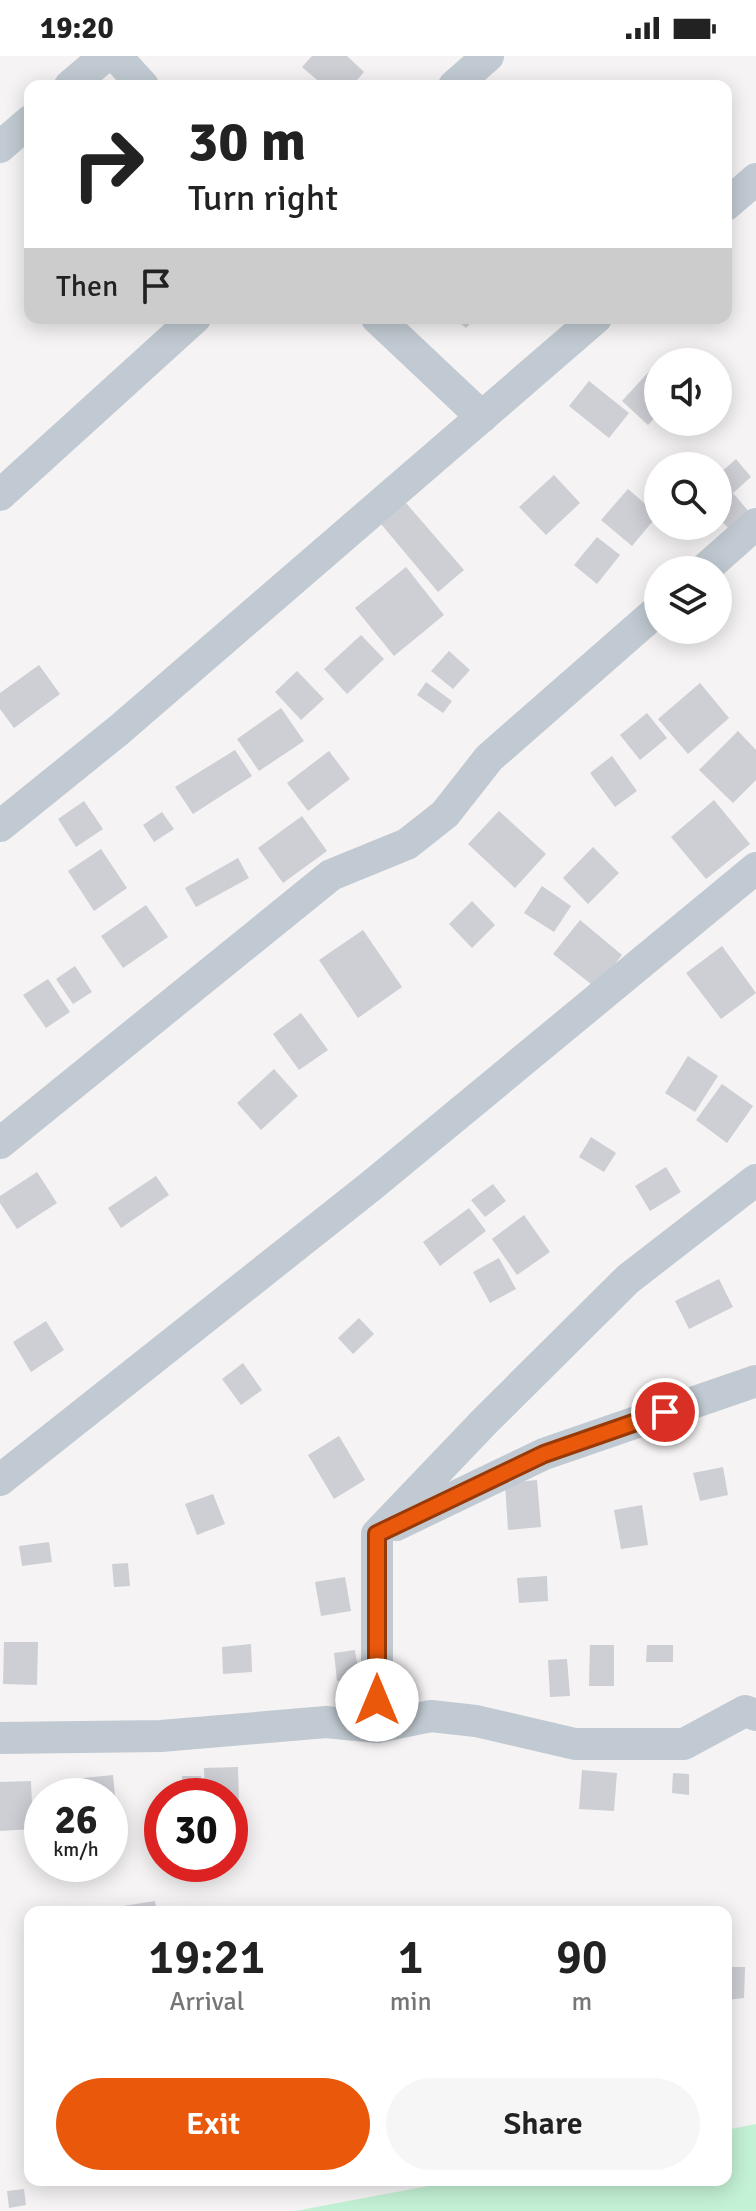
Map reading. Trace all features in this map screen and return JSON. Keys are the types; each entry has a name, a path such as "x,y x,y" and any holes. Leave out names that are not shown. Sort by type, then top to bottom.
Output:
{"street":[{"path":"77,80 105,56"},
{"path":"116,56 138,80"},
{"path":"461,80 488,56"},
{"path":"0,147 24,126"},
{"path":"732,200 756,179"},
{"path":"0,495 188,324"},
{"path":"383,324 482,417"},
{"path":"0,826 119,730 589,324"},
{"path":"720,556 756,524"},
{"path":"0,1143 331,875 407,844 445,814 489,758 644,622"},
{"path":"0,1480 371,1186 756,868"},
{"path":"377,1727 377,1534 628,1279 756,1180"},
{"path":"377,1534 544,1454 756,1381"},
{"path":"0,1738 161,1736 326,1722 377,1727 431,1716 476,1721 575,1744 684,1744 745,1711 756,1715"}],"green space":[{"path":"756,2124 756,2211 295,2211 428,2186 732,2186 732,2129"}],"building":[{"path":"312,56 347,56 364,72 357,80 317,80 302,67"},
{"path":"644,377 644,421 622,401"},
{"path":"589,381 629,413 609,438 569,406"},
{"path":"736,459 751,477 733,493 750,513 732,528 732,463"},
{"path":"554,475 580,503 546,535 519,507"},
{"path":"628,489 644,503 644,532 632,546 601,520"},
{"path":"406,503 464,570 438,592 381,524"},
{"path":"597,537 620,555 597,584 574,565"},
{"path":"406,567 444,615 394,656 355,608"},
{"path":"361,635 384,659 347,694 324,669"},
{"path":"449,651 470,670 453,689 431,671"},
{"path":"39,665 60,694 14,728 0,709 0,693"},
{"path":"297,671 324,699 301,720 275,692"},
{"path":"426,682 452,701 443,713 417,695"},
{"path":"700,683 729,718 688,754 658,719"},
{"path":"281,708 304,741 259,771 237,739"},
{"path":"647,713 667,738 640,760 620,735"},
{"path":"738,731 756,750 756,780 733,803 699,770"},
{"path":"235,750 252,776 193,814 175,787"},
{"path":"329,751 350,779 308,811 287,783"},
{"path":"612,756 637,791 615,807 590,773"},
{"path":"714,800 750,844 706,879 671,837"},
{"path":"84,801 103,829 76,847 58,819"},
{"path":"499,811 546,854 515,888 468,844"},
{"path":"162,812 174,829 154,842 143,825"},
{"path":"302,816 327,851 283,883 258,848"},
{"path":"593,847 619,873 588,904 563,878"},
{"path":"101,849 127,888 94,911 68,871"},
{"path":"238,858 249,878 196,907 185,888"},
{"path":"542,886 571,906 554,932 524,913"},
{"path":"472,901 495,925 472,948 449,924"},
{"path":"146,905 168,937 123,968 101,936"},
{"path":"580,920 622,955 596,988 553,954"},
{"path":"363,930 402,987 358,1018 319,960"},
{"path":"722,946 756,993 721,1019 686,973"},
{"path":"75,966 92,992 73,1004 56,979"},
{"path":"48,979 70,1012 46,1028 23,995"},
{"path":"301,1013 328,1050 299,1070 273,1034"},
{"path":"688,1056 718,1076 695,1112 665,1093"},
{"path":"274,1069 298,1096 261,1130 237,1103"},
{"path":"722,1084 753,1106 727,1143 696,1120"},
{"path":"591,1137 616,1153 604,1172 579,1157"},
{"path":"666,1167 681,1192 650,1211 635,1186"},
{"path":"37,1172 57,1203 17,1229 0,1203 0,1196"},
{"path":"156,1176 169,1195 121,1228 108,1208"},
{"path":"493,1184 506,1201 485,1217 471,1200"},
{"path":"469,1208 486,1231 440,1266 423,1242"},
{"path":"524,1215 550,1252 517,1275 492,1239"},
{"path":"499,1258 516,1289 490,1303 473,1272"},
{"path":"719,1279 733,1307 689,1329 675,1301"},
{"path":"359,1318 374,1334 353,1354 338,1338"},
{"path":"46,1321 64,1350 31,1372 13,1342"},
{"path":"243,1363 262,1390 241,1405 222,1379"},
{"path":"339,1436 365,1480 334,1499 308,1455"},
{"path":"723,1467 728,1495 700,1501 693,1473"},
{"path":"537,1480 541,1527 508,1530 505,1483"},
{"path":"213,1494 225,1524 197,1535 185,1504"},
{"path":"642,1505 648,1545 621,1549 614,1510"},
{"path":"49,1542 52,1562 22,1566 19,1546"},
{"path":"128,1563 130,1586 114,1587 112,1564"},
{"path":"547,1576 548,1601 519,1603 517,1578"},
{"path":"345,1577 351,1611 321,1616 315,1582"},
{"path":"4,1642 38,1642 37,1685 3,1684"},
{"path":"251,1644 252,1672 223,1674 222,1647"},
{"path":"590,1645 614,1645 614,1686 589,1686"},
{"path":"647,1645 673,1645 673,1662 646,1662"},
{"path":"355,1650 359,1677 337,1681 334,1653"},
{"path":"567,1659 570,1696 550,1697 548,1660"},
{"path":"238,1767 238,1778 204,1778 204,1768"},
{"path":"582,1770 617,1773 614,1811 579,1809"},
{"path":"673,1773 689,1774 689,1795 672,1793"},
{"path":"113,1775 113,1778 83,1778"},
{"path":"24,1781 24,1830 0,1831 0,1782"},
{"path":"155,1901 156,1906 123,1906"},
{"path":"732,1967 745,1967 744,1998 732,1999"},
{"path":"24,2189 26,2205 9,2208 7,2191"}],"route":[{"path":"377,1700 377,1534 544,1454 665,1412"}]}
